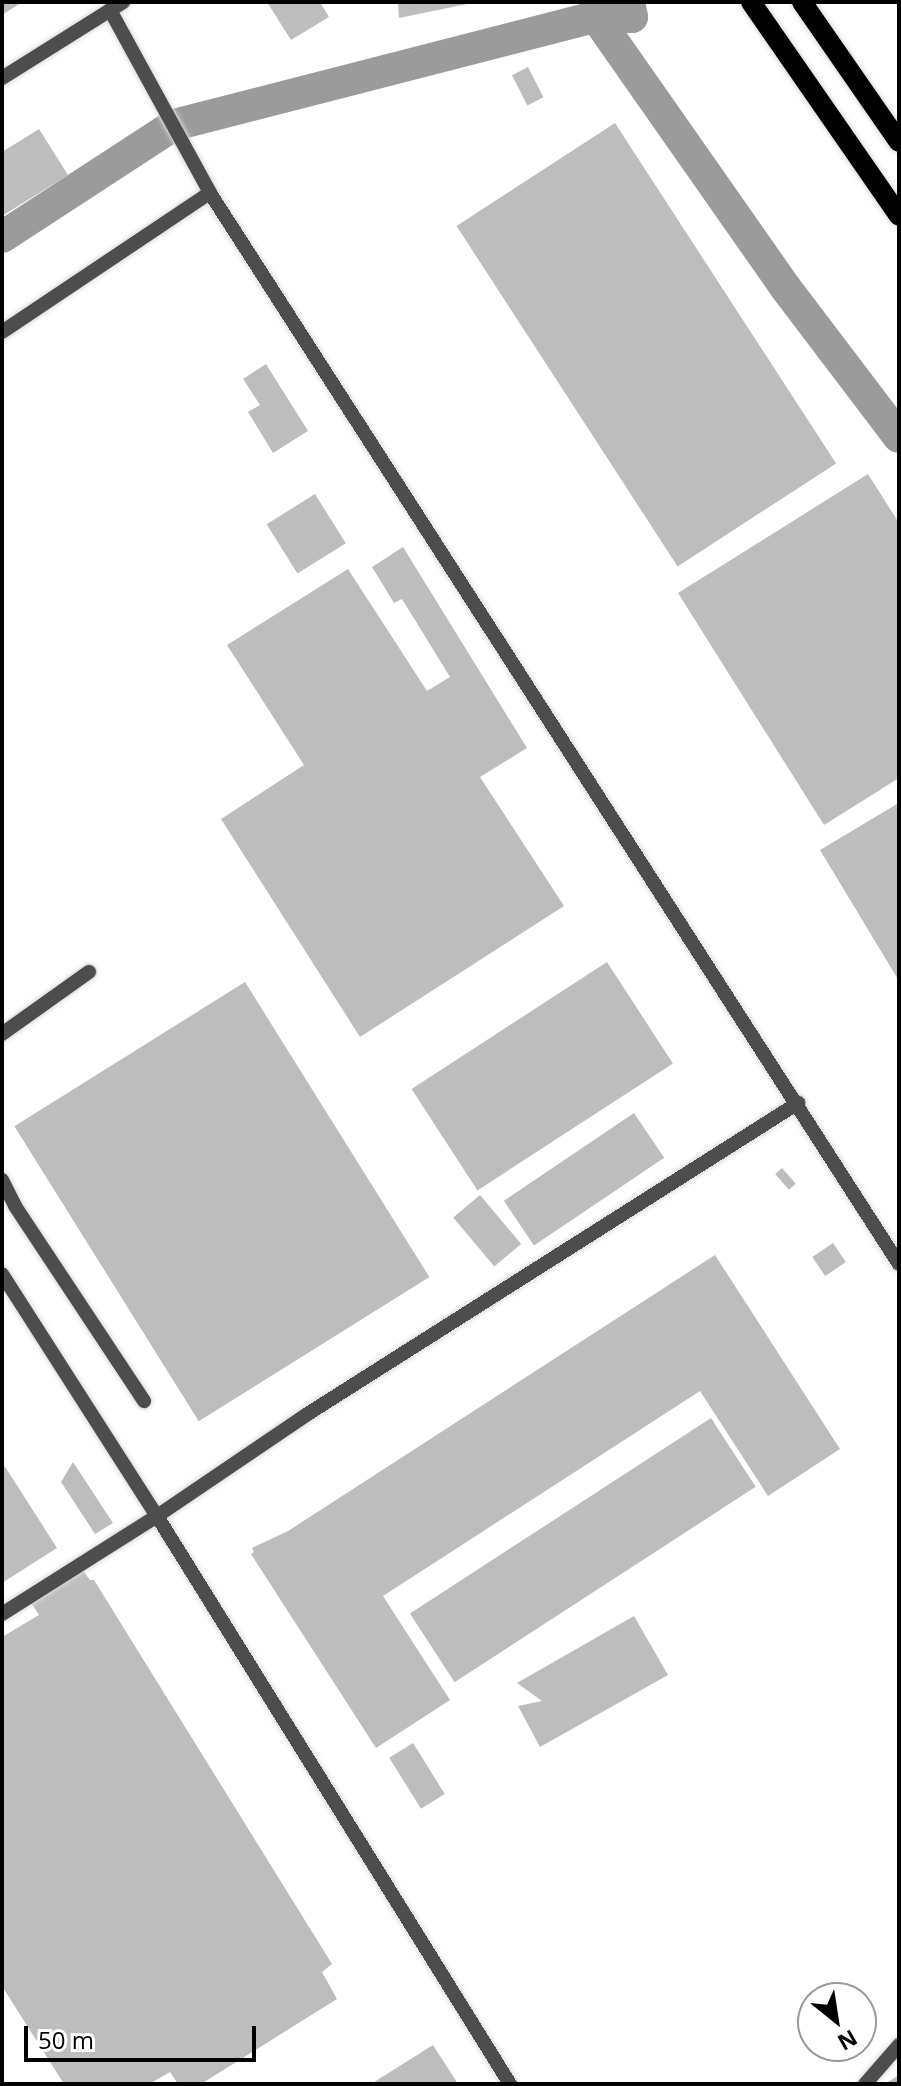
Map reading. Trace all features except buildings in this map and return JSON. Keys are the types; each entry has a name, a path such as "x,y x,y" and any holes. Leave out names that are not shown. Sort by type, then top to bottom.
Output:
{"main road":[{"path":"751,2 899,216"},
{"path":"802,2 899,142"}],"street":[{"path":"2,78 117,6 210,193 899,1264"},
{"path":"2,332 210,193"},
{"path":"2,1034 89,972"},
{"path":"2,1614 157,1516 306,1415 798,1103"},
{"path":"2,1180 15,1206 144,1401"},
{"path":"2,1274 157,1516 510,2084"},
{"path":"865,2084 899,2045"}],"waterway":[{"path":"2,237 174,125 596,17 632,17 629,2"},
{"path":"596,17 785,287 899,437"}]}
